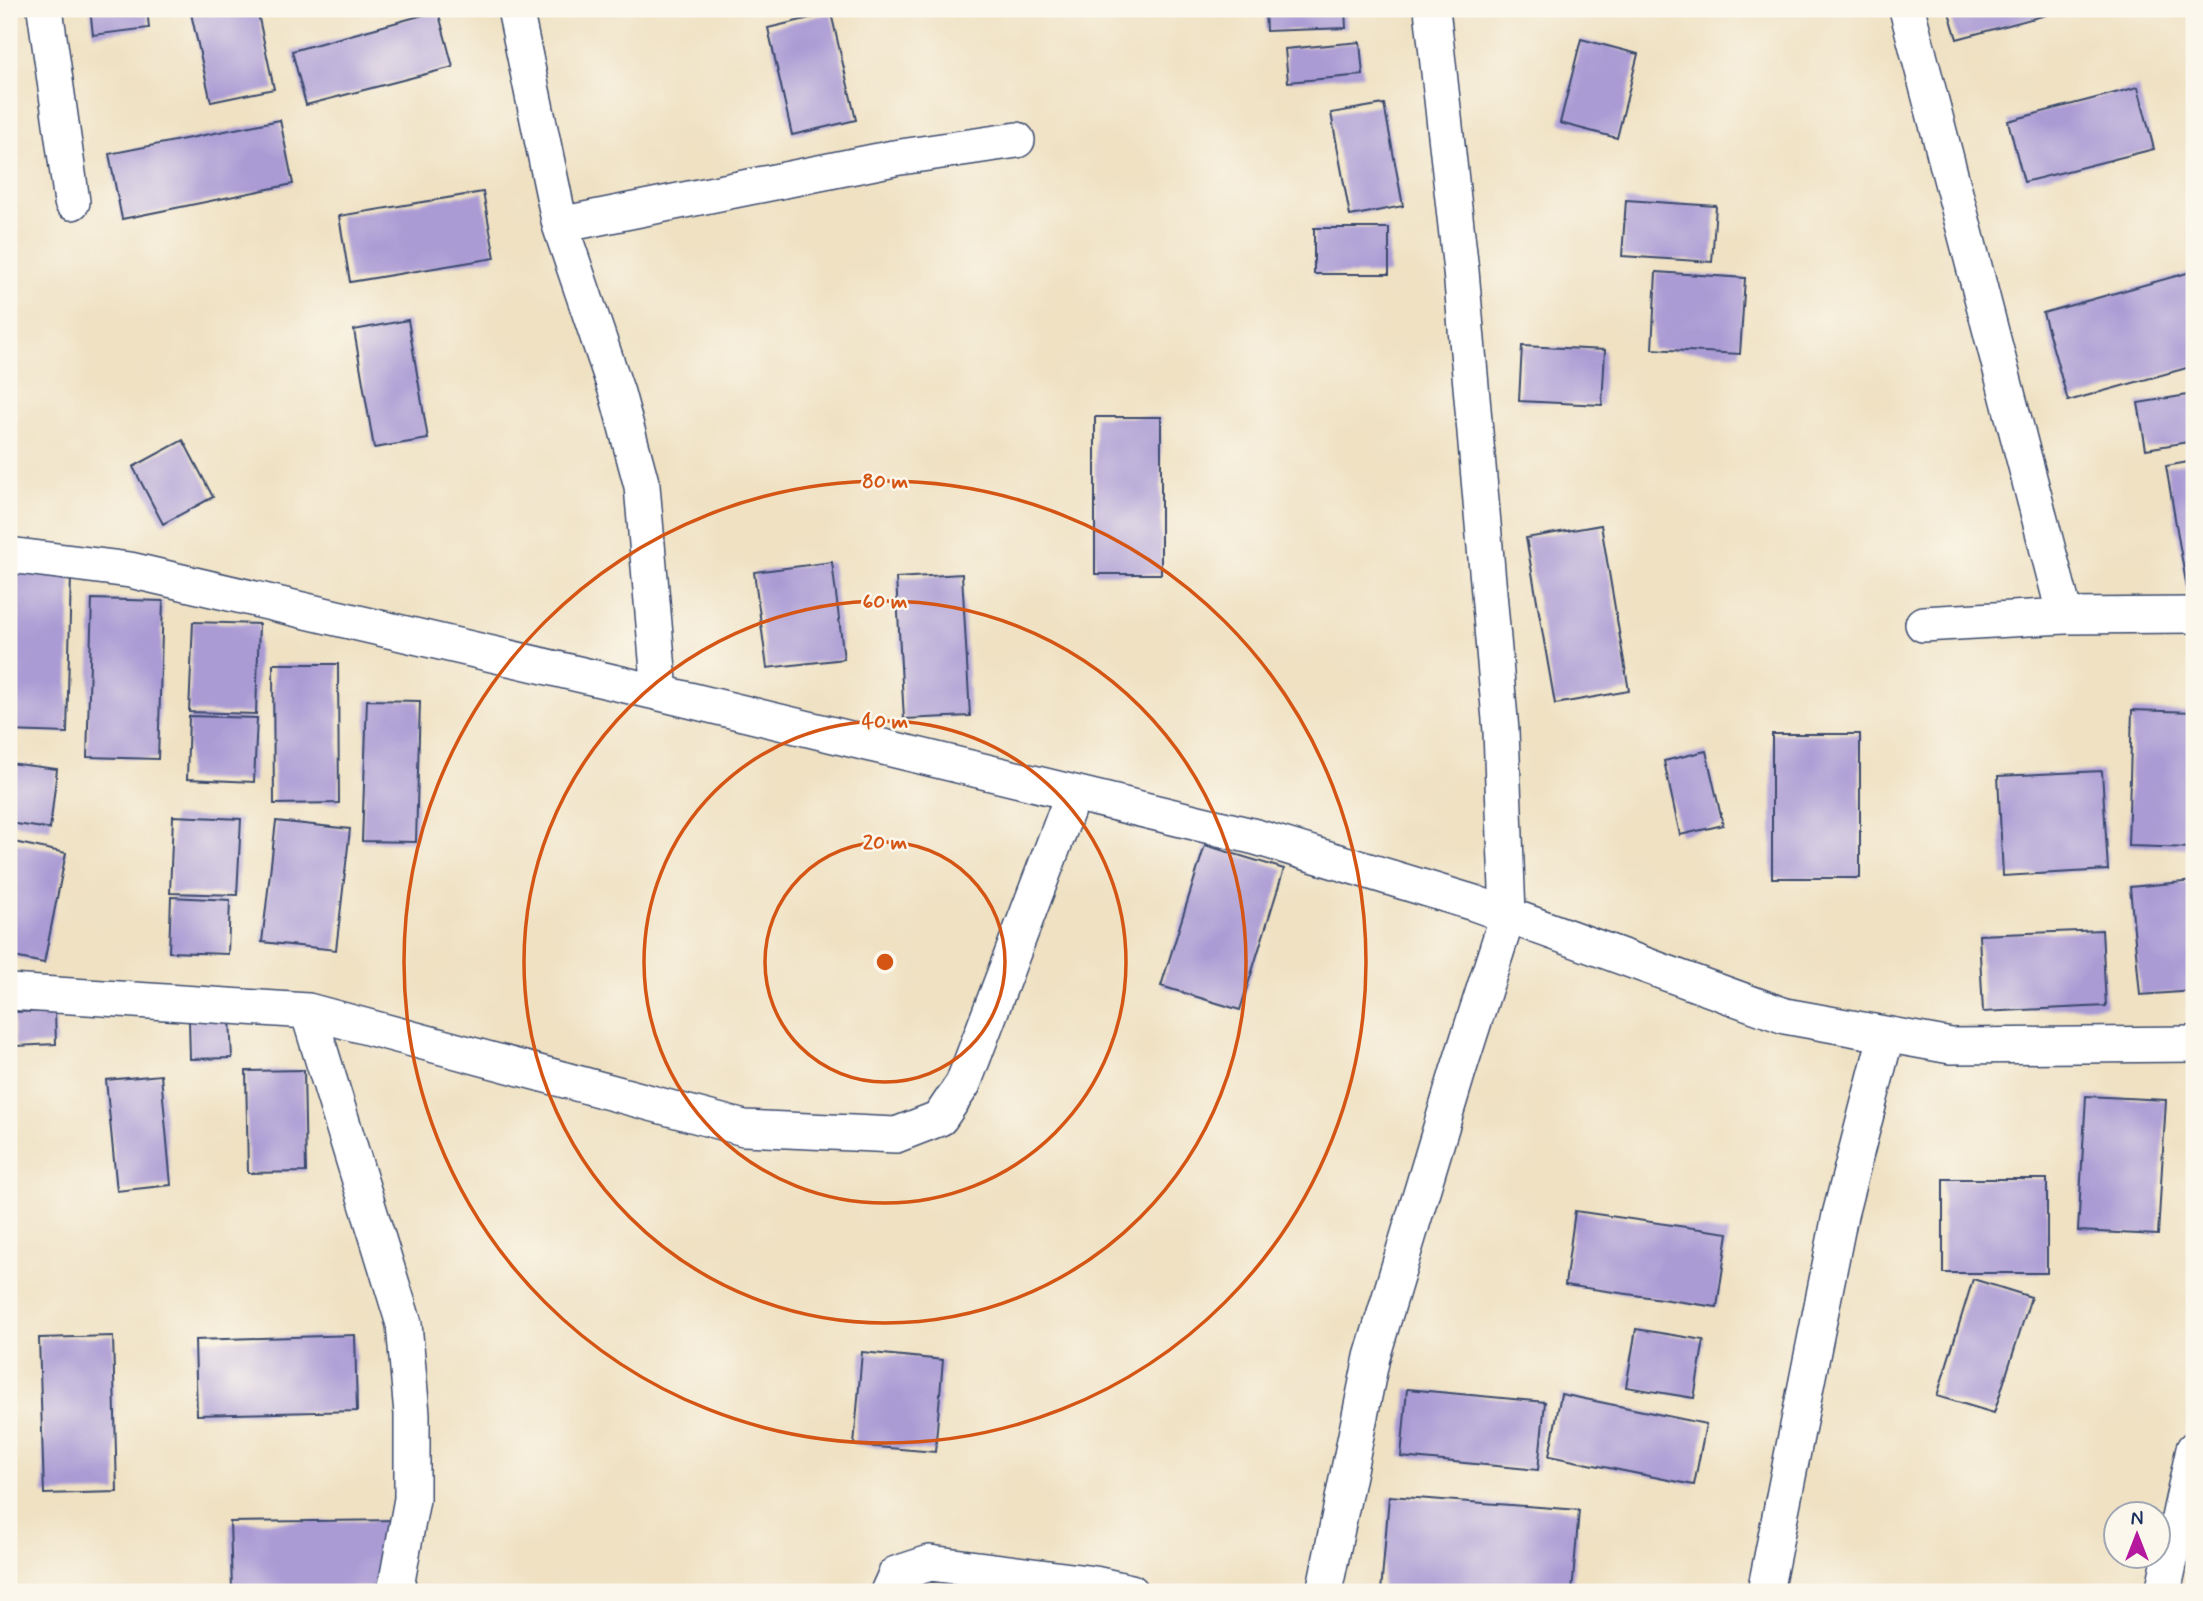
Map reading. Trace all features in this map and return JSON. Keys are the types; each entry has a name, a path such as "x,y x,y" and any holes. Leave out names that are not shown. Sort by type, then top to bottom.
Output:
{"street":[{"path":"45,9 72,202"},
{"path":"515,9 560,225 617,393 642,486 660,693"},
{"path":"1324,1592 1372,1357 1508,915 1498,703 1461,271 1432,9"},
{"path":"1907,9 2065,616"},
{"path":"560,225 894,158 1017,140"},
{"path":"9,555 130,570 660,693 1256,837 1474,902 1785,1016 1951,1046 2194,1044"},
{"path":"1923,624 2065,616 2194,615"},
{"path":"9,992 308,1011 744,1128 895,1135 940,1118 963,1084 1073,794"},
{"path":"308,1011 404,1324 412,1414 412,1499 395,1592"},
{"path":"1765,1592 1840,1215 1886,1036"},
{"path":"2163,1592 2194,1449"},
{"path":"888,1592 895,1574 930,1563 1095,1584 1131,1592"}],"building":[{"path":"90,9 147,9 149,28 93,35"},
{"path":"190,9 257,9 274,89 211,102"},
{"path":"1265,9 1345,9 1346,28 1266,31"},
{"path":"1948,9 2044,9 2046,15 1957,39"},
{"path":"438,11 453,67 306,105 292,51"},
{"path":"831,13 856,120 792,135 768,28"},
{"path":"1581,39 1638,54 1617,138 1560,123"},
{"path":"1360,42 1363,75 1288,82 1285,49"},
{"path":"2138,87 2154,149 2024,182 2008,121"},
{"path":"1384,104 1403,206 1350,216 1331,113"},
{"path":"280,120 293,184 122,219 109,154"},
{"path":"483,192 495,258 350,282 339,216"},
{"path":"1626,200 1716,206 1712,262 1622,256"},
{"path":"1314,228 1389,228 1389,274 1314,274"},
{"path":"2194,271 2194,366 2068,401 2043,313"},
{"path":"1656,272 1745,278 1740,354 1652,349"},
{"path":"408,320 428,439 374,448 354,330"},
{"path":"1522,346 1605,350 1602,405 1519,401"},
{"path":"2194,394 2194,441 2146,449 2138,403"},
{"path":"1095,417 1161,417 1161,574 1095,574"},
{"path":"183,440 213,497 163,524 133,467"},
{"path":"2194,461 2194,600 2189,600 2166,466"},
{"path":"1601,525 1629,691 1555,704 1526,538"},
{"path":"832,562 844,659 767,668 754,572"},
{"path":"9,573 71,575 67,733 9,731"},
{"path":"962,574 970,716 904,719 896,578"},
{"path":"92,599 163,601 158,759 87,757"},
{"path":"193,622 259,624 256,714 189,712"},
{"path":"273,664 338,664 339,803 274,804"},
{"path":"367,700 420,701 416,842 362,841"},
{"path":"2132,710 2194,712 2194,848 2128,846"},
{"path":"189,716 257,718 254,782 187,779"},
{"path":"1772,734 1860,734 1860,878 1772,878"},
{"path":"1706,751 1723,825 1680,835 1664,761"},
{"path":"9,763 57,769 50,829 9,823"},
{"path":"2102,771 2108,870 2003,876 1998,776"},
{"path":"173,816 241,819 237,895 170,893"},
{"path":"276,821 350,829 336,950 262,942"},
{"path":"9,841 66,853 44,963 9,956"},
{"path":"1205,845 1284,869 1240,1010 1161,986"},
{"path":"2194,881 2194,991 2140,995 2130,887"},
{"path":"171,897 230,900 228,954 169,952"},
{"path":"2102,930 2106,1006 1983,1012 1979,935"},
{"path":"55,1011 56,1044 15,1046 13,1012"},
{"path":"230,1019 232,1058 190,1059 189,1020"},
{"path":"304,1070 306,1172 248,1173 246,1071"},
{"path":"161,1075 171,1185 117,1191 106,1080"},
{"path":"2086,1096 2166,1100 2158,1235 2078,1231"},
{"path":"1943,1179 2047,1179 2047,1273 1943,1273"},
{"path":"1575,1211 1728,1233 1717,1307 1565,1285"},
{"path":"1973,1279 2031,1297 1994,1413 1937,1396"},
{"path":"1636,1329 1704,1340 1694,1398 1626,1387"},
{"path":"355,1335 357,1411 197,1415 195,1340"},
{"path":"113,1336 117,1492 44,1494 39,1338"},
{"path":"862,1352 943,1360 935,1452 854,1445"},
{"path":"1407,1389 1545,1402 1538,1470 1401,1457"},
{"path":"1561,1394 1706,1424 1694,1485 1549,1456"},
{"path":"1389,1496 1579,1510 1572,1592 1381,1592"},
{"path":"405,1520 406,1587 232,1589 230,1522"}]}
